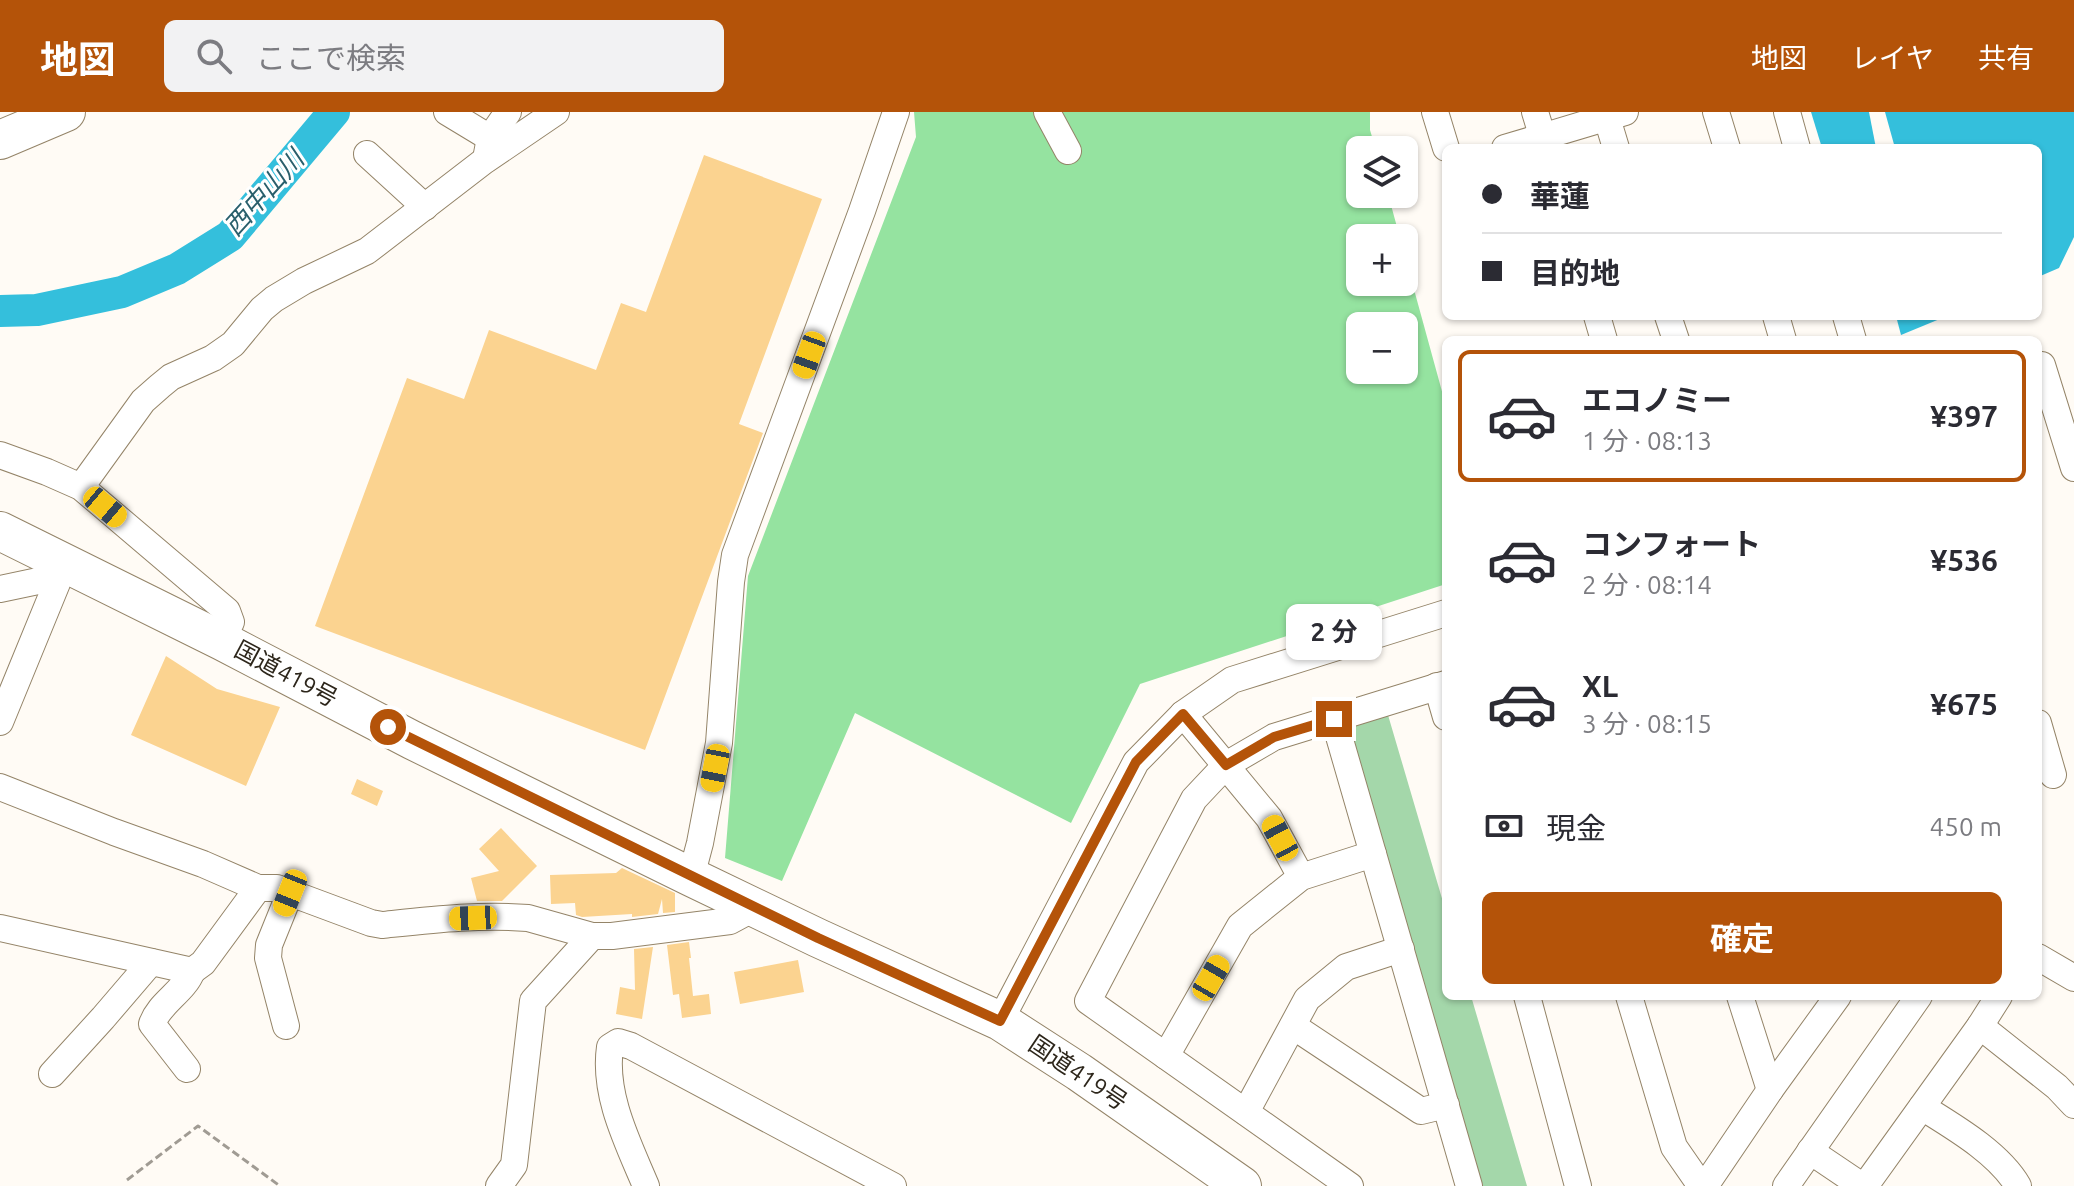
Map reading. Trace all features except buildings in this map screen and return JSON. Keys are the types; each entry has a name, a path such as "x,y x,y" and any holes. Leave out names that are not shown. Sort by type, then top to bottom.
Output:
{"highway":[{"path":"0,140 66,112"},
{"name":"国道419号","path":"0,531 62,571 222,641 412,740 691,877 1000,1021 1242,1186"}],"street":[{"path":"447,112 488,149"},
{"path":"488,149 508,112"},
{"path":"81,487 143,401 171,377 213,358 233,344 274,299 367,251 425,207 488,149 556,112"},
{"path":"691,877 719,743 735,555 896,112"},
{"path":"1047,112 1068,151"},
{"path":"1435,112 1445,144"},
{"path":"1716,112 1726,144"},
{"path":"1787,112 1796,144"},
{"path":"1514,144 1541,132 1616,115 1616,144"},
{"path":"367,154 425,207"},
{"path":"2042,365 2074,468"},
{"path":"0,455 81,487 227,611 231,622 222,641"},
{"path":"0,589 62,571"},
{"path":"0,722 62,571"},
{"path":"1000,1021 1136,762 1183,714 1232,680 1442,614"},
{"path":"1350,1186 1088,1001 1194,799 1226,765 1274,737 1441,685"},
{"path":"1183,714 1269,818 1301,877"},
{"path":"1334,719 1469,1186"},
{"path":"2042,735 2055,775"},
{"path":"0,787 258,888 277,888 382,925 517,917 592,936 612,936 730,921 756,907"},
{"path":"1166,1056 1240,926 1301,877 1373,854"},
{"path":"187,1069 152,1024 155,1016 188,981 192,971 203,963 258,888"},
{"path":"286,1026 268,958 269,945 290,893"},
{"path":"0,928 192,971"},
{"path":"499,1186 514,1165 533,1001 592,936"},
{"path":"1246,1112 1307,999 1346,967 1401,949"},
{"path":"2042,959 2074,978"},
{"path":"52,1074 151,962"},
{"path":"1528,1000 1578,1186"},
{"path":"1630,1000 1674,1147 1703,1186 1835,1000"},
{"path":"1741,1000 1770,1090"},
{"path":"1786,1186 1916,1000"},
{"path":"1810,1151 1863,1186 1996,1000"},
{"path":"1293,1026 1421,1111 1446,1105"},
{"path":"1980,1026 2057,1087 2074,1105"},
{"path":"646,1186 612,1098 608,1057 610,1047 618,1042 631,1046 893,1186"},
{"path":"1922,1107 1978,1144 2013,1177 2018,1186"}],"path":[{"path":"127,1180 198,1126 280,1186"}],"green space":[{"path":"914,112 1370,112 1372,136 1346,136 1346,208 1392,208 1396,224 1346,224 1346,296 1416,296 1442,391 1442,585 1140,684 1071,823 855,713 782,881 725,858 748,576 916,137"},
{"path":"1388,715 1442,898 1442,1000 1472,1000 1527,1186 1483,1186 1348,727"}],"water":[{"path":"1811,112 1869,112 1875,144 1821,144"},
{"path":"1885,112 2074,112 2074,237 2059,268 2042,275 2042,144 1894,144"},
{"path":"1897,320 1937,320 1901,335"}],"waterway":[{"name":"西中山川","path":"0,311 37,310 122,292 177,269 230,236 334,112"}],"route":[{"path":"388,727 691,877 1000,1021 1136,762 1183,714 1226,765 1274,737 1334,719"}]}
